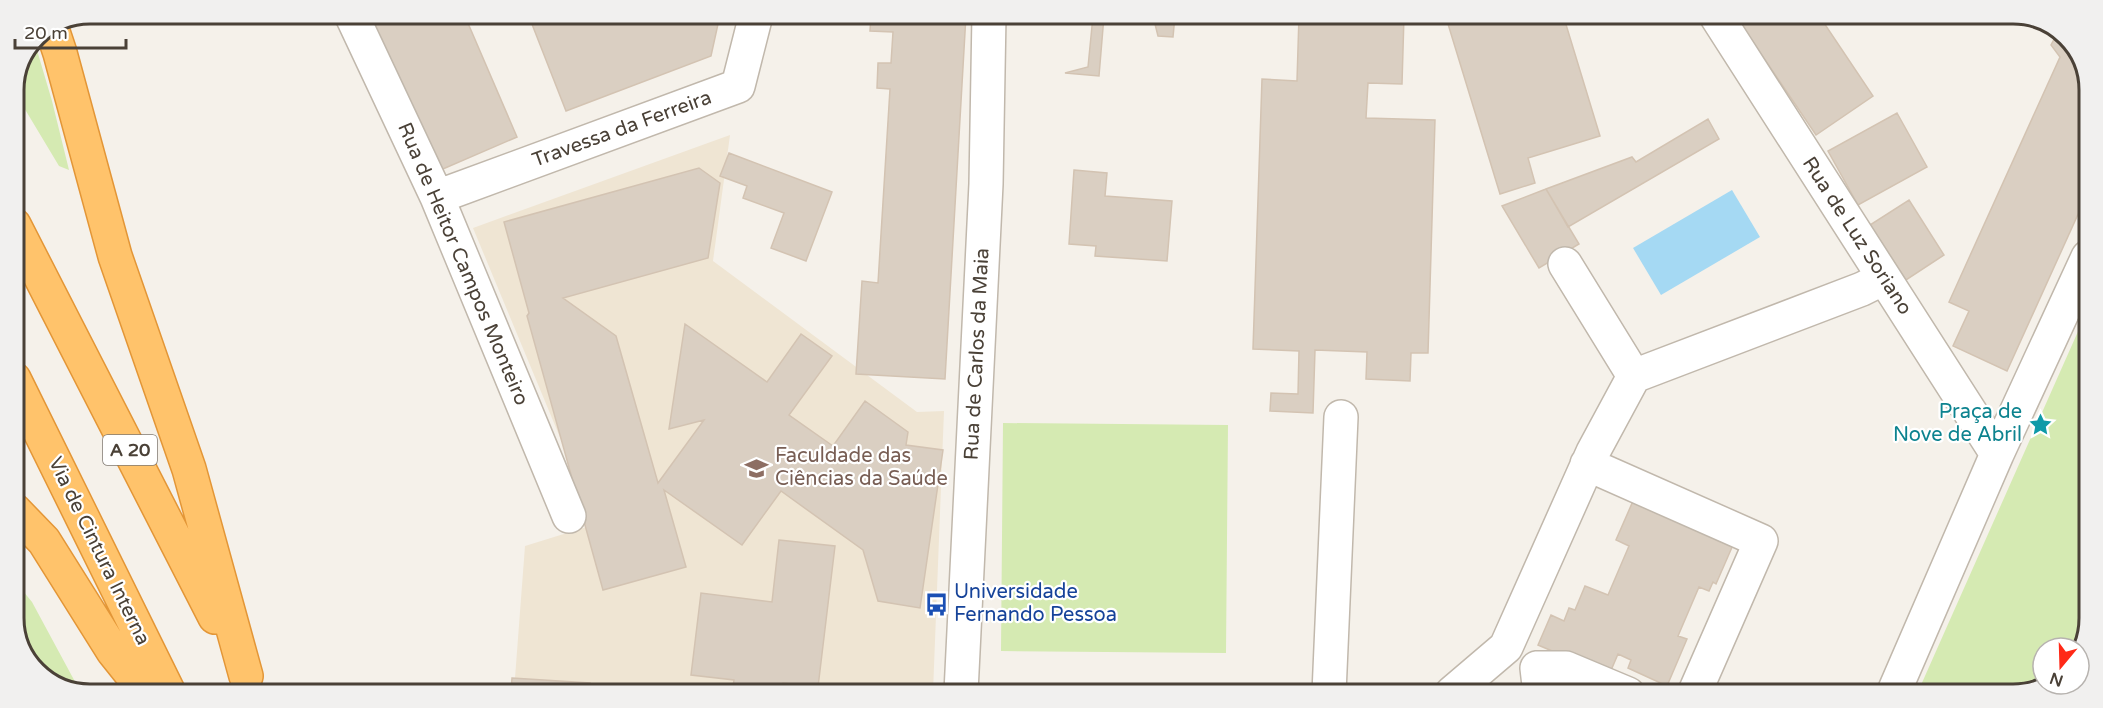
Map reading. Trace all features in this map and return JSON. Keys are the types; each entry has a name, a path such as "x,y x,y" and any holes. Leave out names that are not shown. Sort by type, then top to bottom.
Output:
{"highway":[{"path":"54,35 115,256 189,469 249,683"},
{"name":"A 20","path":"24,244 249,683"},
{"name":"Via de Cintura Interna","path":"24,399 165,684"},
{"path":"24,520 44,541 113,651 139,684"}],"street":[{"name":"Rua de Heitor Campos Monteiro","path":"356,24 437,197 569,516"},
{"name":"Travessa da Ferreira","path":"437,197 738,86 754,24"},
{"name":"Rua de Carlos da Maia","path":"961,684 986,183 989,24"},
{"name":"Rua de Luz Soriano","path":"1722,24 1997,454"},
{"path":"1565,264 1634,376"},
{"path":"1897,684 1997,454 2079,276"},
{"path":"1463,684 1506,647 1587,464 1634,376 1862,289 1884,278"},
{"path":"1329,684 1341,417"},
{"path":"1587,464 1761,541 1698,684"},
{"path":"1515,629 1538,681"},
{"path":"1492,660 1512,672 1538,681 1566,668 1604,684"}],"shaded area":[{"name":"Faculdade das Ciências da Saúde","path":"730,135 713,261 917,412 944,411 933,684 515,684 525,546 596,524 473,228"}],"green space":[{"path":"37,50 69,170 59,166 24,108 25,77"},
{"path":"2079,329 2078,631 2076,636 2031,636 2031,681 2013,684 1921,684"},
{"path":"1003,423 1228,425 1226,653 1001,651"},
{"path":"24,592 32,602 75,682 46,668 33,651 25,631"}],"water":[{"path":"1732,190 1760,237 1661,295 1633,248"}],"building":[{"path":"372,24 468,24 517,137 436,172"},
{"path":"532,24 718,24 711,56 566,111"},
{"path":"870,24 965,24 945,379 856,374 862,281 878,283 890,89 877,88 878,63 891,63 893,32 870,31"},
{"path":"1092,24 1103,24 1099,76 1065,73 1088,67"},
{"path":"1155,24 1174,24 1173,37 1158,36"},
{"path":"1299,24 1404,24 1402,84 1368,83 1366,118 1435,120 1428,353 1411,353 1410,381 1366,379 1367,352 1315,350 1313,413 1270,411 1271,393 1298,394 1299,351 1253,349 1262,79 1297,81"},
{"path":"1448,24 1566,24 1600,136 1528,158 1535,183 1500,194"},
{"path":"1741,24 1825,24 1873,96 1816,135"},
{"path":"2054,39 2060,43 2070,57 2078,77 2079,212 2007,371 1953,346 1969,311 1949,302 2060,57 2051,45"},
{"path":"1897,113 1927,167 1858,205 1828,151"},
{"path":"1708,119 1719,139 1568,227 1546,189 1632,157 1636,162"},
{"path":"729,153 832,192 806,261 771,248 784,213 743,198 747,186 720,176"},
{"path":"699,168 720,183 708,258 563,298 616,336 658,483 704,420 669,429 685,324 767,382 801,334 832,356 789,415 833,446 865,401 908,432 906,445 943,450 920,608 878,601 863,550 781,491 742,545 664,490 686,567 603,590 527,316 529,313 504,222"},
{"path":"1074,170 1107,173 1105,196 1172,201 1167,261 1095,256 1096,246 1069,244"},
{"path":"1546,189 1579,244 1539,268 1502,206"},
{"path":"1909,200 1944,255 1906,280 1870,225"},
{"path":"1633,501 1733,545 1716,584 1713,582 1709,591 1699,587 1678,636 1687,639 1668,684 1663,684 1628,668 1631,660 1618,654 1609,675 1538,645 1551,615 1564,621 1569,608 1575,610 1585,586 1608,595 1629,546 1616,540"},
{"path":"779,540 835,546 818,684 733,684 734,680 691,675 701,593 772,602"},
{"path":"512,678 590,683 590,684 512,684"}],"place":[{"name":"Praça de Nove de Abril","path":"2040,424"},
{"name":"Faculdade das Ciências da Saúde","path":"757,468"},
{"name":"Universidade Fernando Pessoa","path":"936,604"}]}
